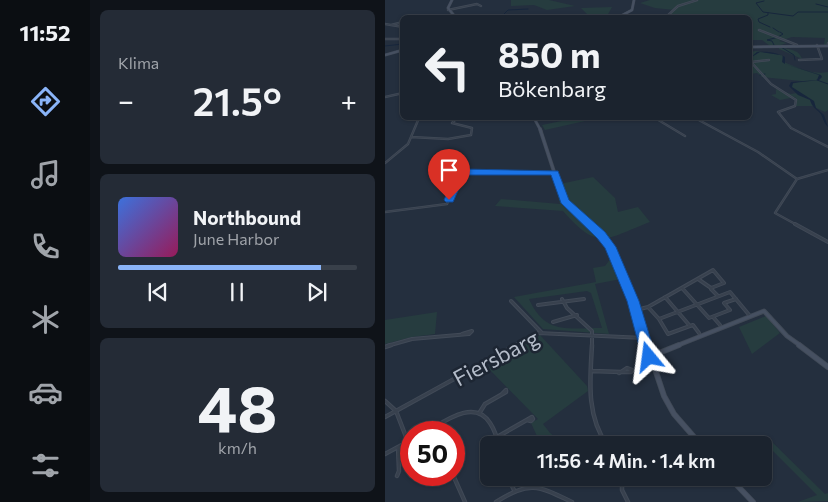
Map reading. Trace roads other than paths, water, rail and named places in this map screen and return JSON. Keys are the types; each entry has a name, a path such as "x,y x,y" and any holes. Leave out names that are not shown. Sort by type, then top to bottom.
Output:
{"main road":[{"path":"452,0 448,9 453,15"},
{"path":"623,15 632,10 633,0"},
{"path":"752,47 828,44"},
{"path":"385,55 400,51"},
{"path":"535,120 543,134 565,201 601,235 610,247 636,310 660,388 670,408 693,436"},
{"path":"649,357 767,312 787,336 828,367"},
{"path":"738,486 753,502"}],"street":[{"path":"668,15 679,6 697,0"},
{"path":"448,9 477,4 481,6"},
{"path":"391,25 400,23"},
{"path":"385,24 400,26"},
{"path":"759,30 797,45"},
{"path":"385,39 400,39"},
{"path":"799,60 822,59 817,45"},
{"path":"752,62 769,60"},
{"path":"752,63 777,89 793,96 796,100 795,106 778,112 788,126 828,147"},
{"path":"385,97 400,94"},
{"path":"385,163 408,144 418,120"},
{"path":"411,137 449,139 471,135 472,128 452,123 455,120"},
{"path":"658,120 685,136"},
{"path":"699,120 758,152 797,178"},
{"path":"828,170 797,178 775,213 828,242"},
{"path":"385,212 447,204 460,174 463,172 555,173"},
{"path":"636,310 648,307 713,270 724,283 711,288"},
{"path":"698,279 711,288 718,296"},
{"path":"682,288 709,318 730,310 724,304 736,299"},
{"path":"659,319 730,292 751,317"},
{"path":"665,297 689,326"},
{"path":"538,306 562,300 584,300"},
{"path":"562,300 587,323 592,335 591,395 595,425 600,436"},
{"path":"511,301 541,332"},
{"path":"648,307 659,319 668,334 693,325 699,333"},
{"path":"553,322 577,315"},
{"path":"713,317 720,325"},
{"name":"Fiersbarg","path":"385,417 541,332 644,338"},
{"path":"385,347 412,339 461,334"},
{"path":"591,371 619,372"},
{"path":"480,412 486,403 502,394"},
{"path":"385,401 396,411 401,421"},
{"path":"447,421 465,412 480,412 487,417 496,436"},
{"path":"499,436 527,420"},
{"path":"385,454 398,447 399,471 397,476"},
{"path":"458,486 465,502"},
{"path":"513,486 515,490"},
{"path":"622,486 625,501"},
{"path":"495,502 523,487 537,487 572,502"}],"water":[{"path":"760,52 782,55 785,57 785,64 782,62 783,56"},
{"path":"785,64 821,75 822,77 819,80 793,83 792,87 814,101 816,108 824,115 828,127 810,100 798,95 789,86 791,82 817,80 819,75"}],"waterway":[{"path":"764,1 756,3 763,12 793,16 798,12 828,12"},
{"path":"816,4 828,7"},
{"path":"503,15 508,10 528,9"},
{"path":"768,13 768,15 758,19 759,22 770,27"},
{"path":"773,28 779,32"},
{"path":"778,37 783,34 780,32"},
{"path":"774,45 772,41 767,40 775,38"},
{"path":"385,46 400,44"},
{"path":"781,47 794,55 795,60"},
{"path":"760,75 765,74"},
{"path":"817,80 828,84"}]}
